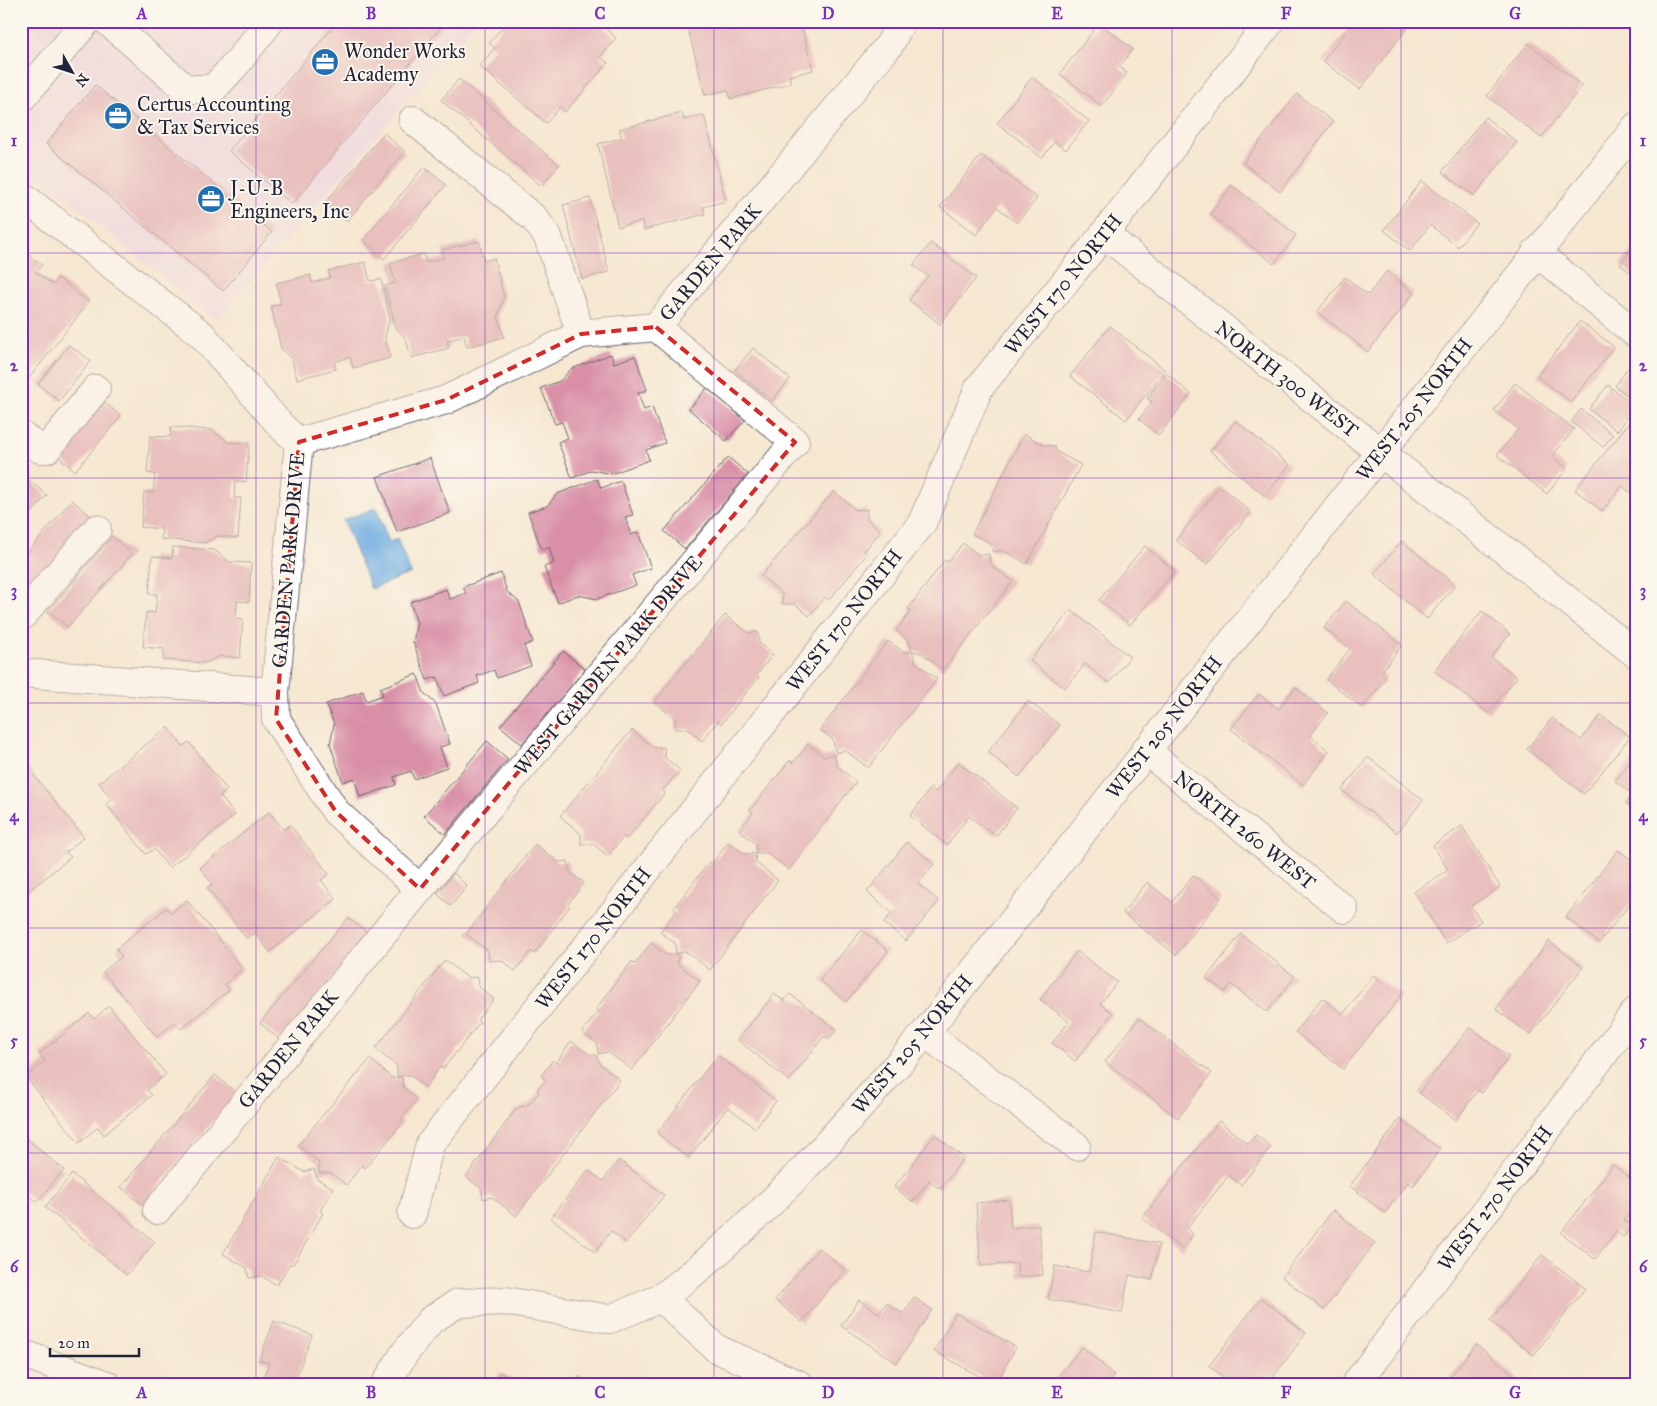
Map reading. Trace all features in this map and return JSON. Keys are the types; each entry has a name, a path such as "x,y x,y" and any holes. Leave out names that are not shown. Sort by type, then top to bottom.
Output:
{"street":[{"path":"21,99 87,21"},
{"path":"108,21 186,89 213,89 270,21"},
{"name":"WEST 170 NORTH","path":"412,1214 430,1144 922,523 979,388 1104,234 1271,21"},
{"name":"GARDEN PARK","path":"299,442 446,400 581,334 656,327 896,32"},
{"path":"413,120 535,219 548,237 581,334"},
{"name":"WEST 205 NORTH","path":"385,1385 404,1354 431,1320 458,1304 505,1301 610,1319 661,1298 731,1242 805,1170 925,1033 1636,127"},
{"name":"GARDEN PARK DRIVE","path":"21,195 200,334 283,428 299,442 276,692 276,719 336,812 420,888"},
{"name":"NORTH 300 WEST","path":"1104,234 1636,654"},
{"path":"1536,252 1636,334"},
{"name":"WEST GARDEN PARK DRIVE","path":"420,888 795,442 656,327"},
{"path":"21,435 40,449 47,449 96,389"},
{"path":"21,616 96,529"},
{"name":"GARDEN PARK DRIVE","path":"21,672 276,692"},
{"name":"NORTH 260 WEST","path":"1146,750 1344,909"},
{"name":"GARDEN PARK","path":"157,1210 420,888"},
{"name":"WEST 270 NORTH","path":"1355,1385 1636,1011"},
{"path":"925,1033 1076,1146"},
{"path":"661,1298 717,1349 800,1385"},
{"path":"21,1353 107,1385"}],"highlighted area":[{"path":"656,327 795,442 420,889 336,812 276,719 299,442 446,400 581,334"}],"shaded area":[{"path":"22,21 478,21 215,320 21,161"}],"water":[{"path":"376,508 389,542 397,539 411,573 371,589 343,520"}],"building":[{"path":"338,21 446,21 292,204 229,151"},
{"path":"508,21 597,21 616,38 600,57 608,63 565,112 560,107 546,123 479,66 495,48 489,43"},
{"path":"686,21 800,21 813,70 789,76 791,83 730,99 728,90 705,95"},
{"path":"1354,21 1413,21 1360,89 1323,61"},
{"path":"1099,23 1133,49 1119,67 1127,73 1102,106 1060,74"},
{"path":"1528,43 1582,86 1541,138 1487,96"},
{"path":"1032,77 1089,121 1066,150 1055,141 1042,158 997,123"},
{"path":"459,79 559,165 541,186 441,100"},
{"path":"95,85 272,232 223,291 46,144"},
{"path":"1297,94 1333,122 1280,192 1243,163"},
{"path":"682,113 684,120 704,115 726,201 703,207 705,214 644,230 642,221 618,227 598,144 622,138 619,129"},
{"path":"1485,117 1517,142 1474,196 1442,172"},
{"path":"384,133 405,152 347,221 325,203"},
{"path":"981,155 1037,198 1017,223 997,207 976,235 940,207"},
{"path":"424,167 446,185 384,259 363,240"},
{"path":"1422,181 1477,223 1458,247 1430,225 1410,251 1384,230"},
{"path":"1232,185 1296,235 1274,264 1210,214"},
{"path":"590,198 609,272 582,279 563,205"},
{"path":"479,241 484,261 494,258 504,297 498,316 504,337 467,347 464,336 447,341 449,348 411,358 406,339 396,328 385,286 395,283 390,263 424,254 426,262 444,258 442,250"},
{"path":"931,243 976,278 940,324 909,300 928,276 913,265"},
{"path":"1636,245 1636,277 1620,264"},
{"path":"21,249 42,265 36,272 53,285 58,278 89,302 29,378 21,371"},
{"path":"365,262 370,281 381,279 390,318 385,337 390,358 353,368 350,357 334,362 336,369 297,379 292,360 281,348 271,306 281,304 276,283 310,275 312,283 330,278 328,271"},
{"path":"1387,271 1414,293 1368,352 1317,312 1345,277 1368,295"},
{"path":"1580,321 1614,347 1571,402 1537,376"},
{"path":"1110,326 1165,370 1126,420 1070,376"},
{"path":"69,345 91,361 59,401 38,384"},
{"path":"753,348 790,379 772,401 735,370"},
{"path":"611,354 614,363 635,356 647,390 638,393 644,410 652,407 665,443 646,450 649,460 611,474 592,470 572,478 558,442 568,438 562,422 555,424 541,388 560,381 571,369"},
{"path":"1631,364 1636,368 1636,402 1615,386"},
{"path":"1166,373 1191,394 1159,435 1139,419 1152,402 1147,398"},
{"path":"1515,383 1574,429 1552,457 1567,468 1547,494 1497,455 1518,429 1494,410"},
{"path":"1608,385 1636,407 1617,431 1589,409"},
{"path":"707,388 745,420 726,441 689,409"},
{"path":"100,399 121,416 75,471 55,454"},
{"path":"1581,409 1613,435 1603,447 1571,422"},
{"path":"1236,421 1290,465 1265,496 1210,451"},
{"path":"1628,424 1636,430 1636,497 1622,486 1602,511 1575,490"},
{"path":"171,427 212,430 228,442 249,443 246,482 235,481 234,498 241,498 238,538 218,536 204,543 161,539 162,529 141,527 144,492 153,493 155,474 147,473 150,436 170,437"},
{"path":"1024,434 1044,445 1054,446 1057,452 1081,465 1027,564 1003,550 993,552 989,542 972,534"},
{"path":"728,457 748,474 685,549 664,531"},
{"path":"430,458 450,513 397,532 377,477"},
{"path":"21,474 47,495 21,525"},
{"path":"597,479 601,488 621,481 633,515 625,517 631,535 638,532 651,568 632,575 636,585 597,599 578,595 558,603 544,567 554,563 549,547 542,550 528,512 547,506 557,494"},
{"path":"1220,486 1251,512 1207,565 1176,540"},
{"path":"834,491 856,510 867,509 867,519 881,531 864,551 867,554 829,600 825,597 809,616 795,604 782,604 782,594 761,576"},
{"path":"72,500 94,519 30,594 21,587 21,560"},
{"path":"112,536 132,554 68,627 48,611"},
{"path":"1402,541 1455,585 1427,619 1374,574"},
{"path":"963,543 979,555 989,554 990,564 1013,581 943,670 922,653 912,651 909,641 896,631 911,611 908,609 945,560 948,562"},
{"path":"1145,546 1175,571 1130,625 1099,600"},
{"path":"173,547 214,550 230,562 251,563 249,602 237,601 236,618 243,619 240,658 220,656 206,663 163,660 164,649 143,647 146,612 155,613 157,594 149,594 152,556 172,558"},
{"path":"501,573 507,592 519,602 533,642 524,646 531,666 497,678 494,670 477,676 479,683 444,696 437,677 427,680 413,642 417,623 410,602 446,589 450,599 466,593 463,587"},
{"path":"1346,601 1402,645 1381,673 1386,678 1362,708 1326,679 1350,649 1324,628"},
{"path":"1071,610 1130,657 1109,683 1085,664 1065,688 1030,661"},
{"path":"1482,611 1510,634 1491,657 1517,677 1488,713 1434,671"},
{"path":"725,615 748,633 758,632 759,643 773,654 757,675 759,677 721,724 718,721 702,741 688,729 675,729 675,719 654,702"},
{"path":"888,641 905,653 912,651 916,663 937,679 868,768 845,750 836,753 833,740 820,730"},
{"path":"563,651 585,669 522,744 500,726"},
{"path":"417,674 424,693 436,704 450,744 440,747 447,767 414,779 411,771 394,777 396,785 360,797 354,778 343,782 330,744 334,724 326,704 363,691 366,701 383,695 380,688"},
{"path":"1295,687 1328,713 1310,736 1329,751 1303,785 1231,729 1259,694 1279,709"},
{"path":"1028,701 1060,725 1019,777 988,752"},
{"path":"1601,715 1630,737 1584,794 1527,749 1552,718 1581,740"},
{"path":"168,727 183,746 189,742 227,790 220,796 235,815 169,868 154,849 146,854 106,804 112,800 99,783"},
{"path":"632,730 654,748 664,747 665,758 680,770 663,790 665,793 627,839 624,836 608,856 593,844 581,844 581,834 560,816"},
{"path":"487,741 508,759 445,834 424,816"},
{"path":"808,744 824,757 834,754 837,766 856,782 789,870 767,853 756,853 756,844 739,830 753,813 750,810 790,760 793,763"},
{"path":"1636,754 1636,810 1626,803 1633,795 1615,781"},
{"path":"1368,757 1423,800 1397,833 1342,790"},
{"path":"958,762 1017,808 996,836 969,816 947,845 910,816 931,788 936,792"},
{"path":"28,768 84,837 66,852 71,857 21,897 21,773"},
{"path":"269,812 284,830 290,825 329,874 321,880 336,899 270,952 255,933 247,939 207,888 212,884 200,868"},
{"path":"1462,826 1500,887 1471,906 1481,921 1446,943 1414,892 1448,870 1433,845"},
{"path":"728,842 744,854 755,853 756,863 778,880 710,970 687,952 676,953 675,943 660,932 676,911 674,908 710,861 713,863"},
{"path":"907,842 934,864 918,884 939,901 906,941 884,923 892,913 867,892"},
{"path":"535,844 558,862 568,861 569,871 584,883 568,904 570,906 534,954 531,951 515,971 501,960 489,961 488,951 466,934"},
{"path":"1618,850 1636,863 1636,896 1599,943 1566,917"},
{"path":"454,873 467,886 451,906 437,894"},
{"path":"1193,875 1221,898 1176,955 1123,913 1147,882 1172,902"},
{"path":"187,900 243,969 225,984 229,990 181,1029 175,1022 157,1037 103,972 122,956 116,949 166,908 171,913"},
{"path":"348,918 369,934 280,1040 260,1023"},
{"path":"862,930 888,951 846,1002 820,980"},
{"path":"1241,934 1295,977 1267,1012 1231,984 1225,992 1206,978"},
{"path":"1549,941 1583,967 1530,1035 1496,1009"},
{"path":"651,943 666,955 678,954 678,964 700,981 632,1070 608,1052 598,1054 597,1043 582,1032 599,1011 596,1009 632,961 635,964"},
{"path":"1077,951 1117,982 1100,1004 1113,1013 1075,1061 1052,1043 1069,1022 1040,999"},
{"path":"445,960 468,978 478,977 479,987 494,999 477,1020 480,1022 443,1069 440,1067 425,1087 410,1075 397,1076 397,1066 375,1049"},
{"path":"1373,975 1401,996 1343,1069 1295,1032 1322,998 1343,1014"},
{"path":"774,994 784,1001 790,994 837,1030 829,1039 824,1036 789,1081 738,1040"},
{"path":"109,1006 166,1074 147,1090 152,1095 104,1135 98,1127 79,1143 26,1077 45,1061 39,1054 89,1013 94,1019"},
{"path":"1139,1018 1212,1073 1178,1118 1105,1062"},
{"path":"1470,1027 1509,1057 1482,1093 1478,1090 1456,1120 1419,1093"},
{"path":"571,1041 590,1055 596,1055 600,1064 620,1080 516,1216 492,1197 483,1199 481,1188 466,1177 516,1109 529,1104 539,1092 537,1090 546,1080 541,1076 553,1060 556,1063"},
{"path":"718,1055 776,1101 755,1128 728,1107 689,1158 657,1133"},
{"path":"370,1059 392,1078 402,1077 403,1087 417,1099 401,1120 403,1122 365,1168 362,1165 346,1185 331,1173 319,1173 319,1163 298,1145"},
{"path":"215,1075 237,1093 142,1205 121,1187"},
{"path":"1400,1119 1440,1149 1413,1186 1408,1182 1385,1213 1350,1186"},
{"path":"1219,1121 1248,1144 1256,1135 1271,1147 1241,1185 1229,1175 1187,1228 1193,1234 1182,1249 1142,1218"},
{"path":"1636,1133 1636,1146 1629,1141"},
{"path":"21,1134 64,1170 37,1202 21,1189"},
{"path":"935,1135 964,1158 940,1189 929,1181 913,1202 894,1187"},
{"path":"279,1157 304,1172 314,1169 317,1179 333,1188 320,1211 323,1213 293,1265 290,1263 277,1285 261,1276 249,1278 247,1268 223,1254"},
{"path":"619,1160 664,1195 626,1243 611,1231 595,1252 551,1218 588,1170 603,1181"},
{"path":"1613,1165 1636,1183 1636,1205 1624,1220 1632,1226 1623,1237 1616,1231 1595,1259 1561,1233"},
{"path":"72,1174 155,1242 127,1275 45,1207"},
{"path":"1009,1200 1011,1228 1039,1225 1043,1275 1018,1277 1017,1263 981,1266 976,1203"},
{"path":"1333,1210 1375,1243 1324,1310 1282,1277"},
{"path":"1096,1232 1159,1244 1152,1280 1129,1275 1122,1313 1048,1299 1055,1266 1089,1272"},
{"path":"819,1248 845,1270 802,1322 775,1300"},
{"path":"1542,1255 1585,1288 1534,1355 1490,1321"},
{"path":"914,1297 932,1310 897,1363 841,1326 859,1300 879,1313 886,1303 903,1314"},
{"path":"1261,1298 1306,1333 1267,1385 1234,1385 1209,1366"},
{"path":"956,1313 1016,1347 995,1385 934,1351"},
{"path":"274,1321 312,1335 295,1380 300,1382 299,1385 261,1385 269,1363 259,1360"},
{"path":"1476,1344 1518,1378 1513,1385 1444,1385"},
{"path":"1082,1347 1114,1375 1108,1382 1111,1385 1051,1385"},
{"path":"500,1372 525,1385 493,1385"},
{"path":"580,1376 587,1385 570,1385"}],"place":[{"name":"Wonder Works Academy","path":"325,62"},
{"name":"Certus Accounting & Tax Services","path":"118,116"},
{"name":"J-U-B Engineers, Inc","path":"211,199"}]}
